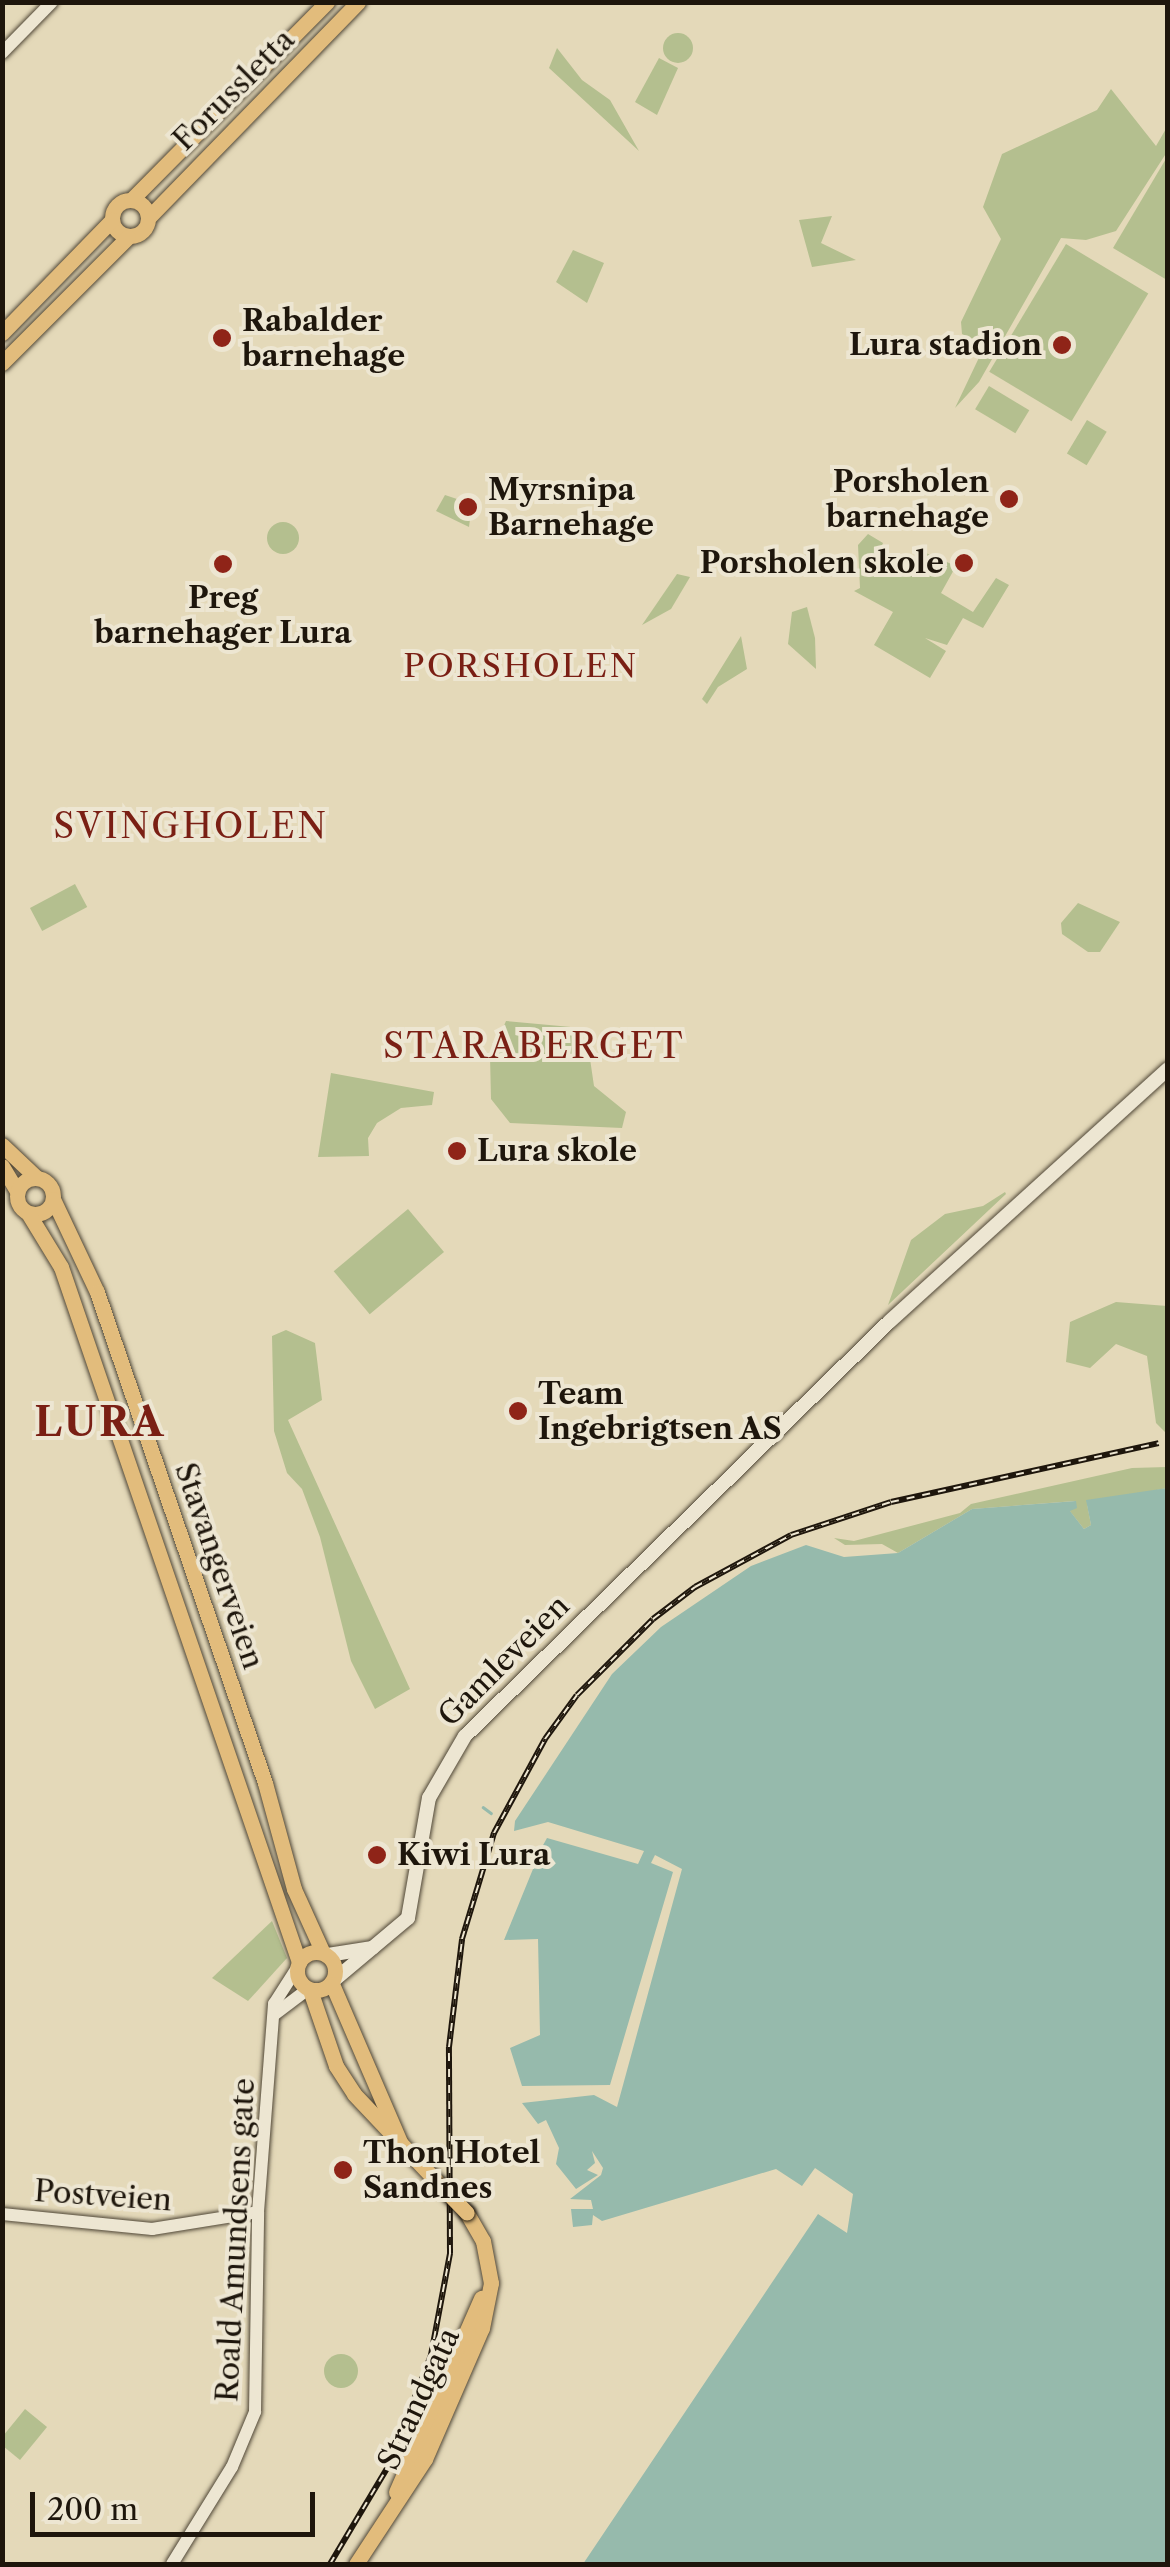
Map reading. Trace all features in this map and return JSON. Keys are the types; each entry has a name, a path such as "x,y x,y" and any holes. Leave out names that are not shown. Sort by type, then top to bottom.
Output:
{"main road":[{"name":"Forussletta","path":"131,200 327,2"},
{"name":"Forussletta","path":"148,217 358,2"},
{"path":"2,333 112,220 117,206 131,200 148,217 142,232 128,236 2,363"},
{"path":"112,220 128,236"},
{"name":"Gamleveien","path":"332,1982 399,1928 414,1904 429,1798 457,1745 836,1374 1168,1069"},
{"path":"2,1145 50,1186 53,1199 44,1212 28,1213 2,1166"},
{"path":"18,1191 37,1178"},
{"name":"Stavangerveien","path":"53,1199 97,1292 265,1783 294,1890 336,1970 332,1982 400,2142"},
{"name":"Stavangerveien","path":"28,1213 62,1267 298,1965 336,2066 467,2213"},
{"path":"298,1965 325,1954 372,1948"},
{"path":"309,1989 332,1982"},
{"name":"Strandgata","path":"356,2564 418,2471 473,2351 488,2301 488,2270 467,2213"}],"street":[{"path":"2,53 52,2"},
{"name":"Roald Amundsens gate","path":"172,2564 232,2467 255,2412 258,2212 274,2016 280,1988 298,1965"},
{"path":"274,2016 287,2000 309,1989"},
{"name":"Postveien","path":"2,2214 152,2229 258,2212"}],"green space":[{"path":"678,33 692,42 693,48 684,62 678,63 664,54 663,48 672,34"},
{"path":"557,48 582,80 610,100 639,151 549,68"},
{"path":"659,58 678,68 657,115 635,102"},
{"path":"1111,89 1156,146 1167,127 1167,152 1116,231 1086,240 1061,238 979,382 955,408 985,345 962,334 961,322 1001,239 983,207 1002,154 1097,110"},
{"path":"1167,157 1167,280 1113,248"},
{"path":"832,216 821,243 856,260 812,267 799,220"},
{"name":"Lura stadion","path":"1066,244 1148,293 1072,421 989,372"},
{"path":"573,250 604,263 587,303 556,282"},
{"path":"989,386 1029,410 1015,433 975,409"},
{"path":"1087,420 1107,432 1087,465 1067,453"},
{"path":"445,495 472,504 469,527 436,511"},
{"path":"283,522 294,527 299,538 294,549 283,554 272,549 267,538 272,527"},
{"path":"868,534 883,543 878,555 906,572 919,550 956,566 941,593 973,612 996,578 1009,585 983,628 963,618 947,645 925,638 946,651 930,678 874,645 893,612 854,591 860,588 858,545"},
{"path":"677,574 690,577 671,609 642,625"},
{"path":"807,607 815,638 816,669 788,644 792,612"},
{"path":"741,636 747,669 718,687 707,704 702,699"},
{"path":"75,884 87,907 42,931 30,908"},
{"path":"1078,903 1120,922 1100,952 1088,952 1062,934 1061,923"},
{"path":"506,1021 571,1027 589,1052 594,1086 626,1112 622,1128 510,1123 491,1099 490,1056"},
{"path":"331,1073 434,1092 432,1105 401,1108 377,1123 368,1138 369,1156 318,1157"},
{"path":"1005,1192 888,1305 911,1240 945,1214 983,1206"},
{"path":"408,1209 444,1252 370,1314 334,1271"},
{"path":"1116,1302 1167,1306 1167,1434 1156,1423 1147,1356 1116,1344 1090,1368 1066,1362 1070,1322"},
{"path":"286,1330 315,1343 322,1400 288,1420 410,1689 375,1709 351,1661 320,1537 302,1489 287,1473 274,1431 272,1336"},
{"path":"1167,1467 1167,1488 1087,1504 1091,1525 1084,1529 1069,1510 1075,1501 972,1509 898,1553 882,1544 845,1545 834,1538 854,1541 960,1513 971,1504 1132,1468"},
{"path":"272,1921 287,1958 248,2001 212,1978"},
{"path":"341,2354 353,2359 358,2371 353,2383 341,2388 329,2383 324,2371 329,2359"},
{"path":"25,2409 47,2427 20,2460 3,2446 3,2436"}],"shaded area":[{"path":"1167,1488 1167,2564 583,2564 818,2214 847,2233 853,2194 815,2168 802,2186 776,2169 602,2221 593,2215 592,2225 573,2227 571,2209 593,2209 591,2200 570,2199 601,2175 603,2168 592,2151 595,2163 587,2170 598,2175 576,2189 556,2164 559,2148 546,2120 538,2124 522,2103 594,2095 617,2107 682,1869 655,1855 651,1863 673,1872 610,2085 522,2086 510,2048 540,2035 538,1939 504,1940 542,1847 547,1838 638,1864 644,1851 548,1822 514,1831 515,1821 612,1674 661,1627 751,1566 806,1545 844,1557 898,1553 972,1509 1076,1501 1077,1508 1070,1511 1084,1529 1091,1525 1086,1500"}],"waterway":[{"path":"483,1807 491,1813"}],"railway":[{"path":"330,2564 389,2465 431,2355 450,2253 449,2047 462,1939 494,1833 545,1739 577,1695 653,1619 695,1587 791,1535 891,1502 1159,1443"}],"place":[{"name":"Rabalder barnehage","path":"222,338"},
{"name":"Lura stadion","path":"1062,345"},
{"name":"Porsholen barnehage","path":"1009,499"},
{"name":"Myrsnipa Barnehage","path":"468,507"},
{"name":"Porsholen skole","path":"964,563"},
{"name":"Preg barnehager Lura","path":"223,564"},
{"name":"Lura skole","path":"457,1151"},
{"name":"Team Ingebrigtsen AS","path":"518,1411"},
{"name":"Kiwi Lura","path":"377,1855"},
{"name":"Thon Hotel Sandnes","path":"343,2170"}],"district":[{"name":"PORSHOLEN","path":"521,666"},
{"name":"SVINGHOLEN","path":"191,826"},
{"name":"STARABERGET","path":"534,1046"},
{"name":"LURA","path":"100,1422"}]}
